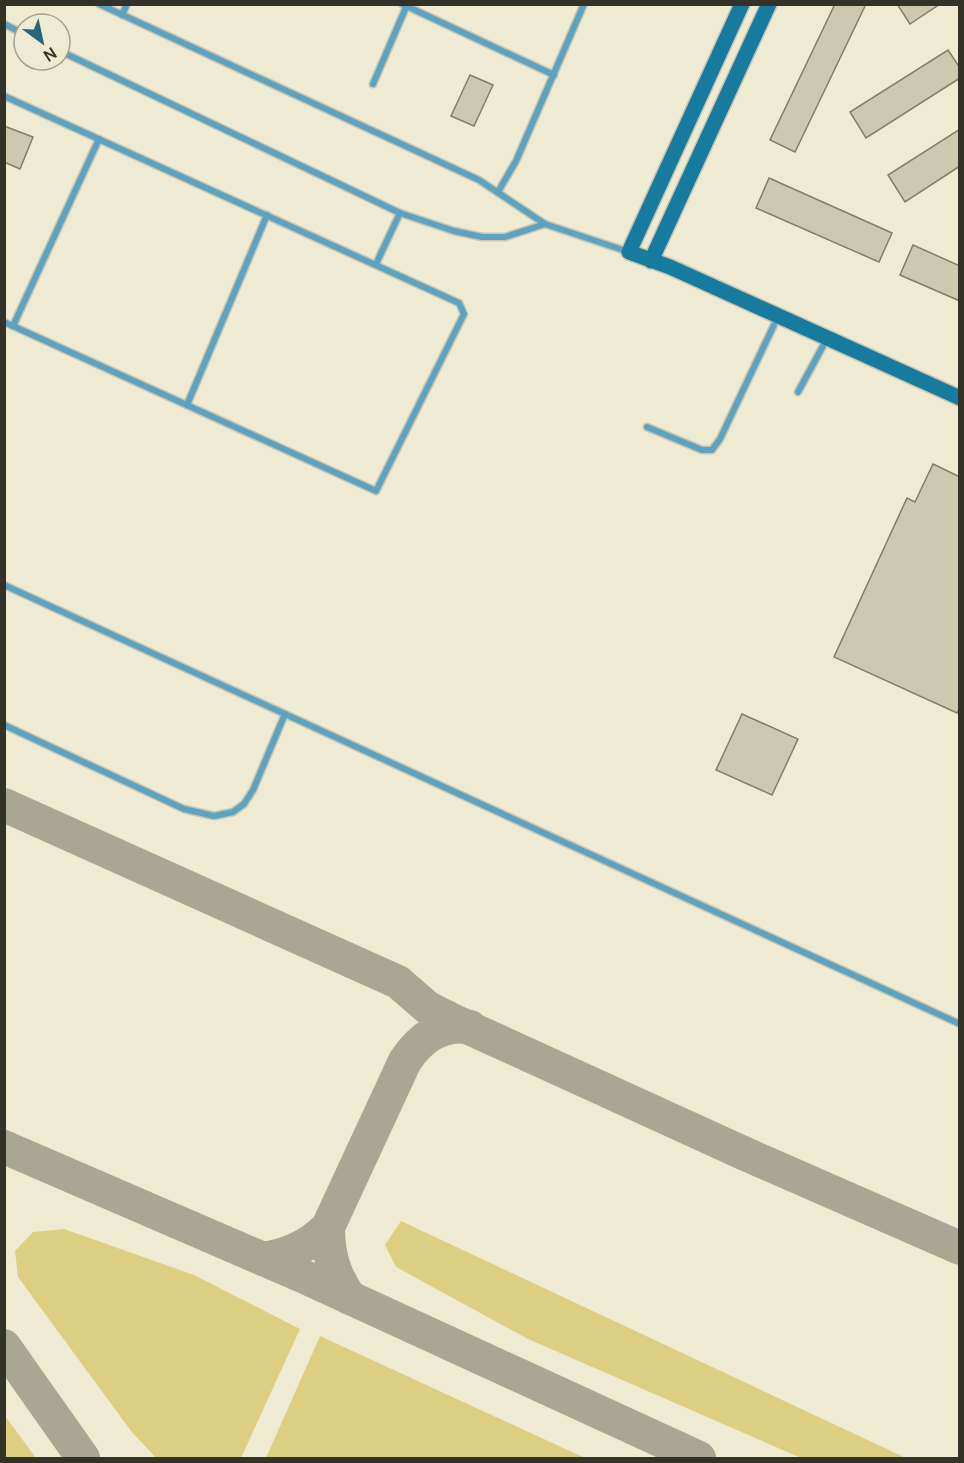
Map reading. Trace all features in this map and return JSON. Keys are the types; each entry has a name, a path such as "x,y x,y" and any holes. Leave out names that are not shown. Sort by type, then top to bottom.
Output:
{"main road":[{"path":"742,4 629,252 670,267 960,398"},
{"path":"651,261 769,4"},
{"path":"651,261 666,276 960,408"}],"lane":[{"path":"99,4 468,175 545,224 629,252"},
{"path":"122,15 127,4"},
{"path":"498,192 516,161 584,4"},
{"path":"373,84 405,5 554,75"},
{"path":"72,57 400,213 454,231 482,237 505,237 545,224"},
{"path":"4,96 459,303 464,314 376,491 4,322"},
{"path":"13,326 99,139"},
{"path":"376,264 400,213"},
{"path":"187,405 267,215"},
{"path":"647,427 706,451 712,450 718,444 774,325"},
{"path":"798,392 823,346"},
{"path":"4,585 960,1024"},
{"path":"4,725 184,809 214,816 234,812 244,804 253,790 285,714"}],"shaded area":[{"path":"401,1221 906,1458 801,1458 528,1339 396,1267 385,1245"},
{"path":"64,1229 194,1275 300,1329 241,1458 156,1458 131,1431 18,1277 15,1251 33,1232"},
{"path":"320,1336 585,1458 266,1458"},
{"path":"5,1416 36,1458 5,1458"}],"building":[{"path":"835,4 866,4 795,152 770,140"},
{"path":"897,4 940,4 910,24"},
{"path":"948,50 960,68 960,78 866,138 850,112"},
{"path":"470,75 493,85 474,126 451,116"},
{"path":"4,126 33,137 20,169 4,162"},
{"path":"960,129 960,166 905,202 888,175"},
{"path":"769,178 892,233 879,262 756,208"},
{"path":"913,245 960,266 960,301 900,275"},
{"path":"933,464 960,477 960,707 957,713 834,657 907,498 915,502"},
{"path":"742,714 798,739 772,795 716,770"}],"taxiway":[{"path":"4,805 398,982 428,1008 454,1021 741,1152 960,1248"},
{"path":"328,1227 405,1061 418,1045 432,1034 449,1028 470,1027"},
{"path":"4,1147 307,1278 699,1458"},
{"path":"263,1259 298,1249 328,1227 333,1264 350,1298"},
{"path":"4,1346 83,1458"}]}
